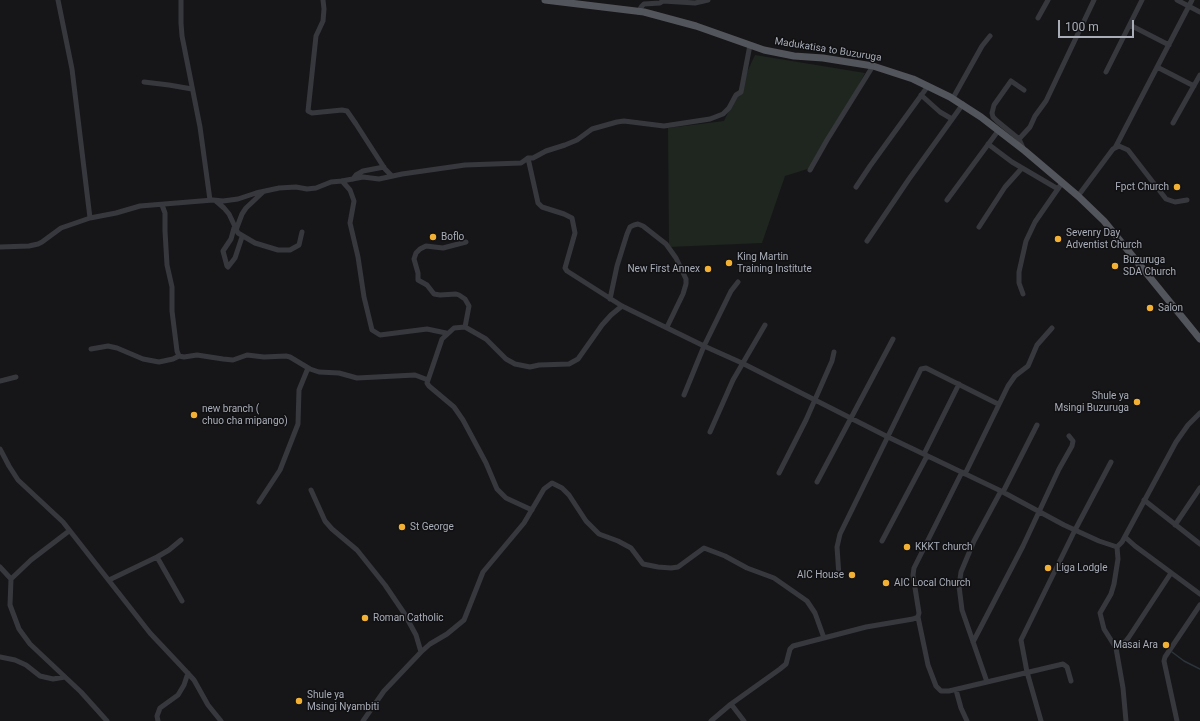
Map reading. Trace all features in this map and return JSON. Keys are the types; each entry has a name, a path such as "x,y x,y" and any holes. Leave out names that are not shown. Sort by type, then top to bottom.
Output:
{"main road":[{"name":"Madukatisa to Buzuruga","path":"545,0 638,12 696,26 764,50 794,56 823,58 873,66 928,86 953,98 1025,151 1060,186 1078,196 1104,221 1200,339"}],"street":[{"path":"58,0 72,69 90,218"},
{"path":"181,0 182,36 213,200 224,208 229,214 235,229 242,237 255,243 282,251 290,250 299,246 302,232"},
{"path":"322,0 324,9 323,20 316,36 308,111 312,113 342,110 346,112 356,124 384,167 392,176"},
{"path":"638,12 644,4 660,3 663,1 694,3 708,0"},
{"path":"1038,18 1048,0"},
{"path":"1019,139 1030,127 1035,116 1046,101 1094,0"},
{"path":"1106,72 1142,0"},
{"path":"1177,0 1200,12"},
{"path":"1078,196 1115,148 1192,0"},
{"path":"1130,25 1169,45"},
{"path":"953,98 979,51 990,36"},
{"path":"0,247 29,246 38,244 61,228 90,218 146,205 213,200 223,201 238,199 279,188 316,188 331,182 362,177 379,179 465,166 521,163 528,158 533,158 546,151 577,140 592,129 617,122 624,121 664,126 719,116 726,111 736,96 742,92 750,46"},
{"path":"810,170 873,66"},
{"path":"1157,67 1194,86"},
{"path":"1173,123 1200,75"},
{"path":"1024,90 1011,81 992,109 993,117 1019,139 1025,151"},
{"path":"144,82 169,84 192,89"},
{"path":"856,187 928,86"},
{"path":"921,95 940,112 952,119"},
{"path":"867,241 908,180 963,104"},
{"path":"947,200 998,131"},
{"path":"988,144 1022,168 1060,186 1030,231 1023,250 1019,272 1019,283 1023,294"},
{"path":"1115,148 1119,146 1128,150 1166,198 1175,202 1187,200"},
{"path":"528,158 538,203 542,207 572,218 575,233 566,271 622,306 742,363 888,437 1002,492 1075,530 1117,547"},
{"path":"353,179 356,175 363,171 384,167"},
{"path":"979,227 1005,187 1022,168"},
{"path":"342,181 350,190 354,200 350,223 372,330 380,335 427,329 446,333"},
{"path":"242,237 235,258 228,267 226,266 223,251 231,240 246,208 264,191"},
{"path":"162,205 165,212 167,266 172,287 172,311 177,351 180,356"},
{"path":"610,299 617,266 630,227 638,224 643,226 666,244 676,258 686,279 683,294 667,327"},
{"path":"465,327 469,306 466,301 459,295 435,295 427,285 418,281 414,259 416,253 426,246 443,248 466,242"},
{"path":"684,395 704,346 731,291 738,282"},
{"path":"532,510 506,498 497,489 477,444 463,420 454,408 431,390 427,383 437,357 440,344 446,333 454,328 465,327 486,339 506,359 515,364 530,367 569,364 578,359 602,325 622,306"},
{"path":"710,432 732,380 765,325"},
{"path":"1052,328 1037,345 1028,366 1012,380 998,404 914,568 913,575 925,656 936,686 941,691 945,692 956,690 1062,664 1068,667 1071,681"},
{"path":"818,482 892,339"},
{"path":"91,350 108,346 117,348 143,359 159,362 180,356 184,357 197,355 233,360 248,355 264,357 286,356 319,372 339,373 357,378 410,375 428,380"},
{"path":"779,473 815,400 832,361 834,352"},
{"path":"259,502 280,470 298,424 299,390 308,368"},
{"path":"839,576 837,547 840,534 921,369 926,368 998,404"},
{"path":"0,381 16,377"},
{"path":"882,541 926,455 959,384"},
{"path":"1126,721 1123,688 1116,648 1104,629 1100,613 1111,594 1114,584 1118,559 1117,547 1125,537 1176,442 1188,425 1200,413"},
{"path":"987,682 962,610 959,586 961,572 974,541 1002,492 1037,425"},
{"path":"973,642 1040,512 1059,469 1072,446 1073,441 1069,436"},
{"path":"0,449 18,480 63,522 150,633 188,673 208,705 221,721"},
{"path":"1041,721 1027,672 1021,640 1075,530 1111,462"},
{"path":"363,721 392,681 405,670 421,652 464,620 483,572 516,533 544,489 550,484 554,483 569,495 586,521 598,534 618,541 631,548 643,564 658,567 678,567 704,548 728,557 747,568 774,578 807,601 815,613 824,638"},
{"path":"310,490 325,521 338,535 357,550 385,585 404,613 416,635 421,652"},
{"path":"1174,525 1199,491"},
{"path":"1144,500 1200,544"},
{"path":"11,580 31,560 69,530"},
{"path":"1125,537 1170,573 1200,594"},
{"path":"108,580 157,557 169,550 181,540"},
{"path":"157,557 182,600"},
{"path":"0,567 11,580 10,605 18,629 30,644 65,677 107,721"},
{"path":"1116,648 1129,637 1170,573"},
{"path":"1177,721 1164,657 1200,605"},
{"path":"711,721 731,704 786,664 790,650 793,646 866,627 914,619 918,616"},
{"path":"0,657 26,664 40,676 53,679 65,677"},
{"path":"158,721 157,716 160,708 178,695 184,685 188,673"},
{"path":"956,690 961,708 967,721"},
{"path":"731,704 744,721"}],"shaded area":[{"path":"755,55 865,73 814,167 785,176 762,243 669,247 668,128 724,121"}],"waterway":[{"path":"1172,652 1184,661 1200,669"}],"place":[{"name":"Fpct Church","path":"1177,187"},
{"name":"Boflo","path":"433,237"},
{"name":"Sevenry Day Adventist Church","path":"1058,239"},
{"name":"King Martin Training Institute","path":"729,263"},
{"name":"Buzuruga SDA Church","path":"1115,266"},
{"name":"New First Annex","path":"708,269"},
{"name":"Salon","path":"1150,308"},
{"name":"Shule ya Msingi Buzuruga","path":"1137,402"},
{"name":"new branch ( chuo cha mipango)","path":"194,415"},
{"name":"St George","path":"402,527"},
{"name":"KKKT church","path":"907,547"},
{"name":"Liga Lodgle","path":"1048,568"},
{"name":"AIC House","path":"852,575"},
{"name":"AIC Local Church","path":"886,583"},
{"name":"Roman Catholic","path":"365,618"},
{"name":"Masai Ara","path":"1166,645"},
{"name":"Shule ya Msingi Nyambiti","path":"299,701"}]}
